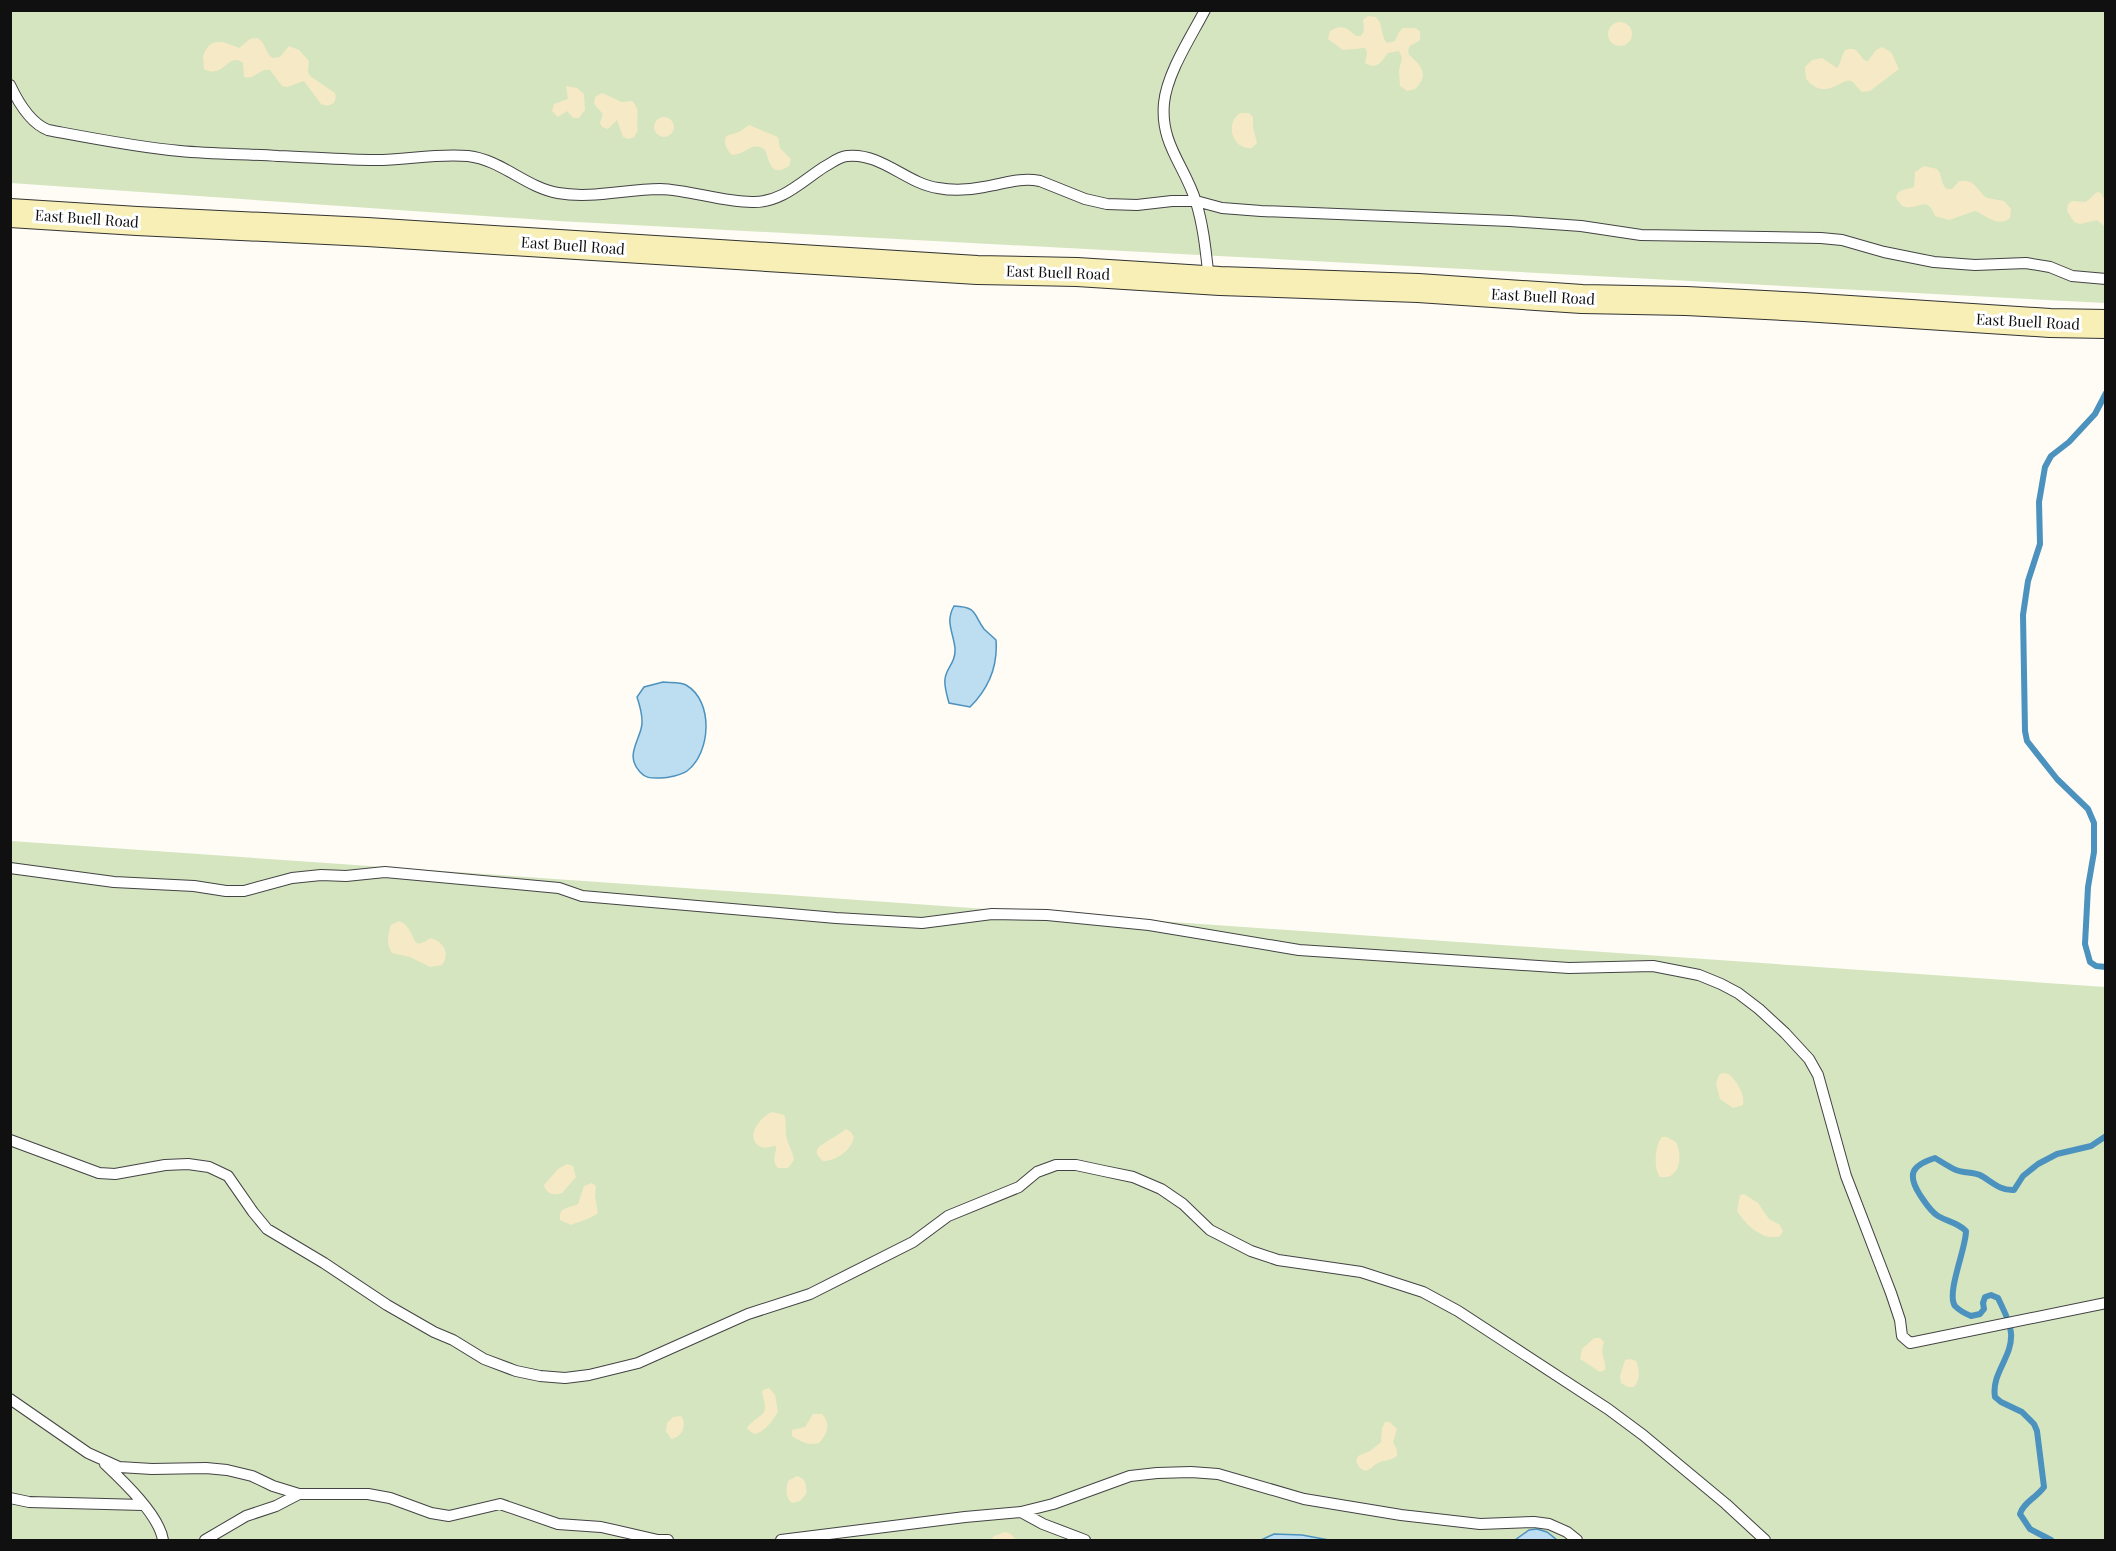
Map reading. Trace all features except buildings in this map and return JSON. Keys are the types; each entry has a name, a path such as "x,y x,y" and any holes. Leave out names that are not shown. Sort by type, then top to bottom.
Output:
{"street":[{"name":"East Buell Road","path":"10,213 367,232 977,270 1085,272 1209,280 1418,288 1582,299 1686,301 2050,323 2106,324"}],"lane":[{"path":"1205,10 1169,84 1164,102 1164,128 1168,143 1196,201 1205,242 1209,280"},
{"path":"10,85 16,98 38,126 48,130 180,151 375,160 471,156 493,162 536,187 573,195 663,189 731,201 768,202 795,188 838,158 849,156 892,167 923,185 936,188 971,189 1019,179 1030,179 1085,199 1107,204 1137,206 1172,201 1196,201 1222,208 1261,211 1510,221 1581,226 1641,235 1821,238 1842,240 1884,252 1943,263 1975,265 2026,263 2050,267 2072,276 2106,279"},
{"path":"10,868 114,882 243,891 292,878 385,872 559,888 582,896 836,918 922,923 992,914 1047,915 1149,925 1299,950 1569,968 1653,966 1675,969 1706,978 1738,993 1785,1033 1809,1059 1824,1092 1846,1176 1891,1293 1900,1320 1902,1336 1910,1343 2106,1303"},
{"path":"10,1140 99,1173 115,1174 165,1165 188,1164 209,1167 228,1176 267,1229 387,1305 484,1359 516,1371 565,1378 597,1374 638,1363 748,1314 810,1294 913,1242 948,1216 1019,1187 1037,1172 1056,1165 1076,1165 1123,1175 1161,1189 1183,1204 1210,1230 1251,1251 1278,1260 1361,1272 1423,1292 1458,1311 1608,1409 1726,1504 1765,1540"},
{"path":"10,1399 103,1462 143,1505 162,1530 163,1540"},
{"path":"103,1462 136,1469 228,1470 252,1476 273,1486 299,1494 368,1494 390,1497 431,1513 449,1516 500,1504 558,1524 601,1527 658,1540 669,1540"},
{"path":"781,1540 953,1518 1021,1512 1053,1504 1130,1476 1191,1472 1218,1474 1304,1499 1358,1509 1480,1524 1534,1522 1549,1524 1567,1532 1577,1540"},
{"path":"205,1540 246,1516 276,1506 299,1494"},
{"path":"10,1498 29,1502 143,1505"},
{"path":"1021,1512 1043,1524 1086,1540"}],"green space":[{"path":"10,11 2105,11 2105,303 558,221 11,183"},
{"path":"11,841 2105,987 2105,1540 11,1540"}],"sand":[{"path":"1368,16 1376,17 1387,43 1395,41 1403,28 1415,28 1420,31 1420,40 1408,49 1409,55 1420,66 1423,75 1420,84 1415,89 1407,91 1400,86 1399,70 1402,58 1399,51 1388,53 1379,64 1373,66 1365,63 1367,52 1365,48 1343,50 1328,39 1330,31 1341,27 1356,36 1361,36 1364,31 1363,20"},
{"path":"1620,22 1625,23 1631,29 1631,39 1625,45 1620,46 1615,45 1609,39 1608,34 1609,29 1615,23"},
{"path":"257,38 273,58 280,57 289,46 299,50 309,61 310,76 335,93 334,102 327,105 321,104 304,81 287,87 282,86 270,70 251,77 244,77 243,63 238,60 233,60 217,71 204,69 203,56 210,45 223,42 239,48 250,39"},
{"path":"1882,47 1891,52 1899,69 1870,91 1862,92 1851,81 1832,88 1820,89 1806,79 1805,67 1812,60 1822,58 1837,68 1847,49 1856,50 1864,60 1868,61 1876,50"},
{"path":"566,86 577,88 584,94 585,110 579,118 573,118 567,111 558,117 552,111 554,104 568,99"},
{"path":"602,93 622,102 632,101 635,105 638,111 638,130 634,137 629,139 623,137 617,120 608,129 602,127 600,123 603,114 594,104 595,97"},
{"path":"1240,113 1249,113 1253,117 1257,143 1252,148 1240,145 1233,135 1232,123"},
{"path":"660,117 668,117 674,123 674,131 668,137 660,137 654,131 654,123"},
{"path":"749,125 778,137 780,148 791,159 789,166 775,169 770,164 765,150 760,147 753,147 732,155 730,153 725,144 726,136 739,132"},
{"path":"1924,166 1937,169 1947,189 1952,189 1959,181 1965,181 1975,185 1987,198 2004,201 2011,209 2010,218 2001,222 1975,211 1949,220 1935,216 1932,209 1925,204 1913,207 1902,206 1896,198 1897,195 1901,191 1914,187 1915,172"},
{"path":"2097,192 2101,193 2105,201 2105,227 2097,220 2080,224 2074,222 2067,211 2068,204 2072,201 2086,202"},
{"path":"399,921 408,927 416,942 424,942 430,938 442,945 446,956 442,965 430,967 410,957 392,953 388,943 389,932 391,925"},
{"path":"1722,1073 1729,1074 1737,1084 1742,1092 1743,1105 1733,1108 1720,1099 1716,1083"},
{"path":"772,1112 785,1117 787,1138 794,1160 788,1168 778,1168 776,1165 774,1160 776,1146 761,1147 754,1138 759,1122"},
{"path":"846,1129 854,1137 850,1147 838,1157 823,1161 817,1154 818,1149"},
{"path":"1662,1137 1676,1142 1679,1154 1676,1171 1667,1177 1660,1177 1656,1162 1658,1145"},
{"path":"567,1164 573,1166 576,1177 562,1193 548,1192 544,1185 558,1169"},
{"path":"592,1183 596,1186 598,1213 571,1225 560,1220 562,1210 578,1204 584,1186"},
{"path":"1744,1194 1758,1203 1769,1219 1780,1225 1783,1231 1780,1236 1761,1234 1745,1221 1737,1211 1740,1195"},
{"path":"1594,1338 1600,1338 1604,1342 1602,1351 1605,1370 1600,1372 1580,1359 1582,1349"},
{"path":"1625,1360 1636,1361 1639,1375 1634,1387 1621,1383 1620,1376"},
{"path":"769,1388 775,1395 778,1412 764,1429 754,1434 747,1429 765,1410 762,1393 763,1390"},
{"path":"813,1414 822,1414 827,1421 825,1436 819,1443 806,1443 792,1436 792,1430 805,1427"},
{"path":"681,1416 684,1427 678,1436 671,1439 666,1431 667,1423 673,1417"},
{"path":"1385,1422 1390,1422 1397,1429 1393,1442 1397,1456 1365,1471 1356,1462 1358,1456 1370,1451 1381,1442"},
{"path":"797,1476 805,1483 806,1494 800,1501 792,1503 787,1496 787,1484"},
{"path":"1005,1532 1011,1534 1016,1540 991,1540 994,1536"}],"water":[{"path":"954,606 971,610 984,629 996,640 994,668 991,676 977,700 970,707 949,703 945,688 946,675 955,653 950,622"},
{"path":"663,682 684,684 695,693 705,714 705,740 695,763 687,771 678,775 649,778 640,772 633,756 642,721 637,697 644,687"},
{"path":"1537,1529 1547,1532 1557,1540 1515,1540 1529,1530"},
{"path":"1274,1534 1302,1535 1329,1540 1261,1540"}],"waterway":[{"path":"2106,393 2095,414 2069,442 2051,456 2045,467 2039,502 2040,544 2028,581 2023,615 2027,741 2057,779 2088,809 2094,823 2094,852 2088,887 2085,944 2090,962 2096,966 2106,967"},
{"path":"2051,1540 2030,1529 2020,1514 2044,1487 2037,1431 2034,1424 2022,1412 1995,1397 1996,1380 2011,1342 2008,1320 1998,1298 1991,1295 1985,1297 1984,1309 1980,1314 1971,1316 1955,1306 1953,1291 1966,1231 1933,1212 1916,1187 1913,1175 1917,1167 1935,1158 1956,1170 1980,1175 2000,1187 2014,1190 2023,1176 2038,1164 2057,1154 2091,1146 2106,1136"}]}
